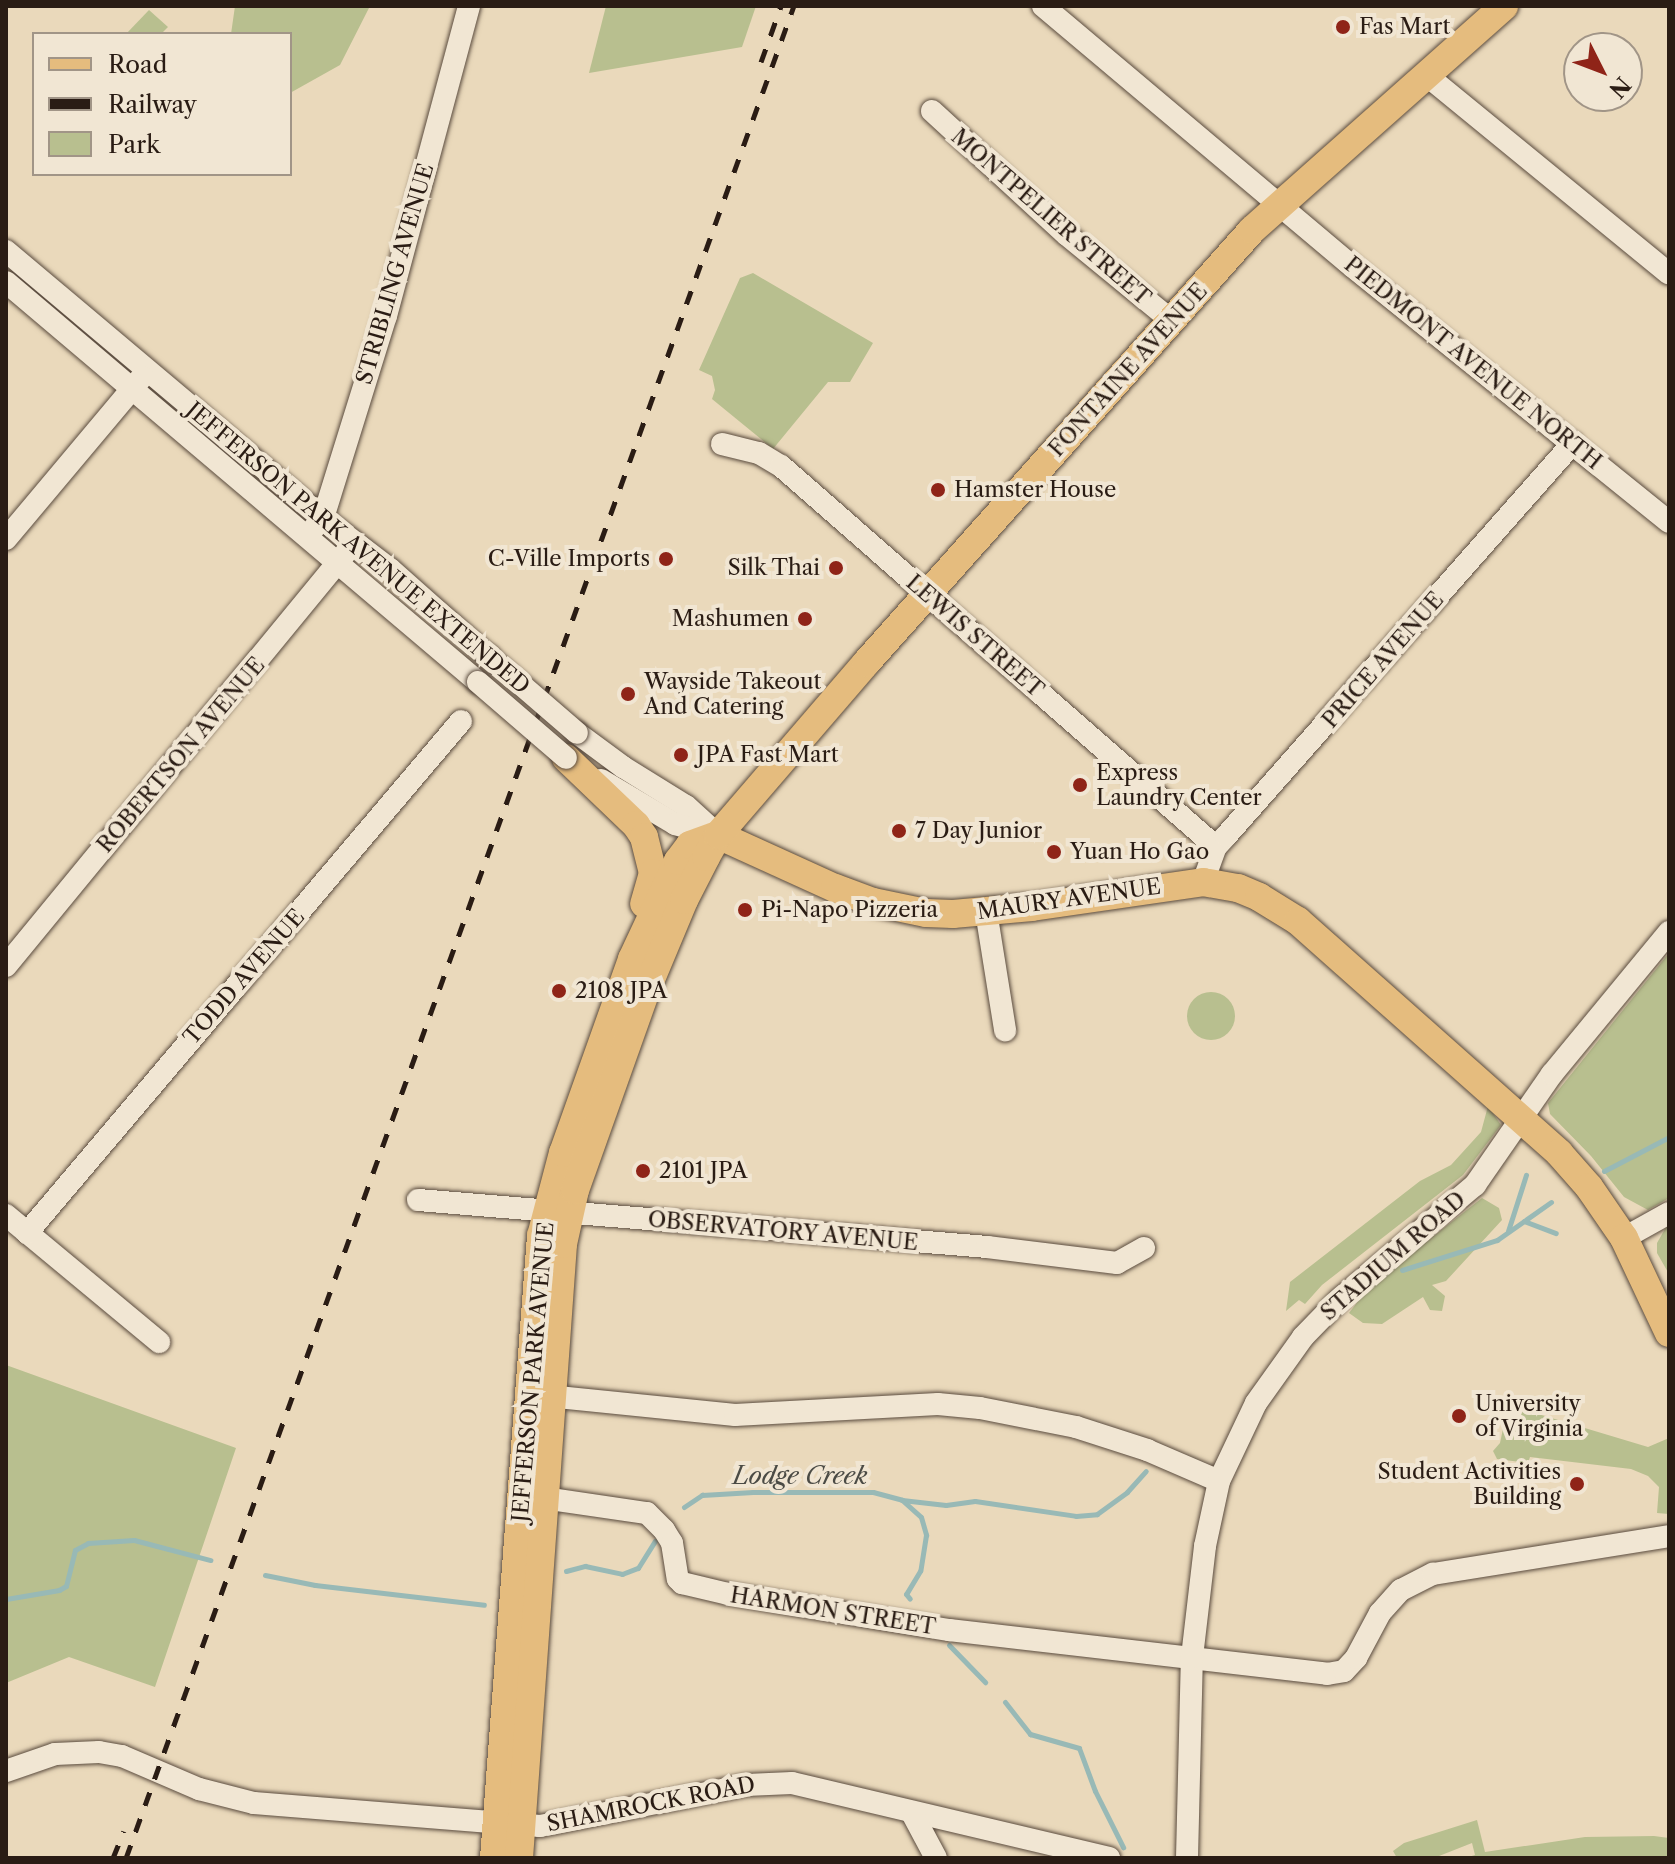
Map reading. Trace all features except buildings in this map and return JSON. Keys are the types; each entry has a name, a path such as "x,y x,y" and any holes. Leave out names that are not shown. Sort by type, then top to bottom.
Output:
{"main road":[{"name":"FONTAINE AVENUE","path":"718,835 927,595 1278,204 1504,6"},
{"path":"571,745 636,825 648,846 653,873 632,959"},
{"name":"MAURY AVENUE","path":"718,835 873,902 926,913 986,911 1203,882 1238,888 1298,921 1522,1120 1589,1187 1624,1238 1669,1333"},
{"name":"JEFFERSON PARK AVENUE","path":"494,1858 508,1824 540,1395 563,1244 558,1212 563,1153 632,959 678,861 690,845 718,835"},
{"name":"JEFFERSON PARK AVENUE","path":"558,1212 684,900 718,835"},
{"name":"JEFFERSON PARK AVENUE","path":"508,1824 519,1858"}],"street":[{"name":"STRIBLING AVENUE","path":"307,535 323,518 386,316 469,6"},
{"name":"PIEDMONT AVENUE NORTH","path":"1043,6 1278,204 1669,522"},
{"path":"1425,74 1669,274"},
{"name":"MONTPELIER STREET","path":"932,111 1067,235 1172,321"},
{"name":"JEFFERSON PARK AVENUE EXTENDED","path":"6,251 323,518 390,569 489,657 571,745"},
{"name":"JEFFERSON PARK AVENUE EXTENDED","path":"6,282 478,682 571,745 623,767 686,806 718,835"},
{"path":"6,539 148,371"},
{"name":"PRICE AVENUE","path":"1203,882 1216,847 1573,443"},
{"name":"LEWIS STREET","path":"722,444 759,453 781,466 1216,847"},
{"name":"ROBERTSON AVENUE","path":"6,966 354,542"},
{"name":"TODD AVENUE","path":"27,1233 461,721"},
{"path":"986,911 1005,1030"},
{"name":"STADIUM ROAD","path":"1187,1858 1192,1657 1205,1546 1219,1481 1256,1403 1303,1337 1378,1265 1475,1185 1597,1017 1669,932"},
{"name":"OBSERVATORY AVENUE","path":"418,1200 987,1247 1117,1263 1144,1248"},
{"path":"1624,1238 1669,1213"},
{"path":"6,1215 159,1342"},
{"path":"540,1395 735,1415 924,1405 980,1408 1076,1427 1147,1450 1219,1481"},
{"name":"HARMON STREET","path":"532,1496 647,1513 672,1543 676,1571 682,1583 849,1616 1192,1657"},
{"path":"1192,1657 1327,1674 1344,1671 1356,1658 1380,1613 1401,1590 1433,1574 1669,1536"},
{"name":"SHAMROCK ROAD","path":"6,1771 55,1754 99,1752 122,1756 199,1789 254,1803 540,1826 764,1783 814,1787 1109,1858"},
{"path":"912,1813 936,1858"}],"green space":[{"path":"235,6 370,6 340,65 292,92 292,32 231,32"},
{"path":"606,6 756,6 742,47 589,73"},
{"path":"149,10 168,27 163,32 128,32"},
{"path":"753,273 873,343 850,382 828,382 773,449 712,399 715,390 712,376 699,370 740,278"},
{"path":"1669,953 1669,1198 1648,1210 1624,1197 1591,1156 1550,1114 1548,1103"},
{"path":"1211,992 1228,999 1235,1016 1228,1033 1211,1040 1194,1033 1187,1016 1194,999"},
{"path":"1488,1106 1501,1125 1463,1175 1322,1285 1305,1304 1299,1300 1286,1311 1290,1282 1420,1181 1451,1165 1481,1132"},
{"path":"1482,1198 1499,1208 1502,1220 1446,1281 1432,1285 1445,1296 1442,1311 1430,1310 1423,1297 1382,1324 1363,1323 1349,1313 1369,1287"},
{"path":"1669,1222 1669,1274 1657,1253 1657,1243"},
{"path":"6,1365 236,1448 155,1687 69,1657 6,1683"},
{"path":"1508,1405 1648,1447 1669,1438 1669,1514 1657,1513 1659,1487 1648,1476 1631,1469 1530,1457 1528,1463 1497,1459 1493,1451 1500,1443"},
{"path":"1477,1820 1485,1852 1585,1837 1654,1836 1669,1838 1669,1858 1465,1858 1475,1855 1472,1843 1434,1858 1397,1858 1393,1851 1404,1843"}],"waterway":[{"path":"1604,1171 1669,1137"},
{"path":"1508,1231 1526,1175"},
{"path":"1402,1270 1497,1240 1551,1202"},
{"path":"1524,1221 1556,1233"},
{"path":"902,1500 946,1505 975,1501 1076,1516 1097,1514 1127,1492 1146,1471"},
{"name":"Lodge Creek","path":"684,1507 702,1495 753,1492 873,1492 902,1500 921,1517 926,1535 920,1571 906,1594 910,1599"},
{"name":"Lodge Creek","path":"6,1599 59,1590 66,1586 75,1550 88,1543 134,1540 210,1560"},
{"name":"Lodge Creek","path":"566,1571 585,1566 622,1574 638,1568 655,1541"},
{"name":"Lodge Creek","path":"265,1575 315,1585 484,1605"},
{"name":"Lodge Creek","path":"949,1645 985,1682"},
{"name":"Lodge Creek","path":"1005,1702 1030,1734 1079,1748 1095,1791 1123,1847"}],"railway":[{"path":"761,62 781,6"},
{"path":"126,1858 794,6"},
{"path":"113,1858 124,1831"}],"place":[{"name":"Fas Mart","path":"1343,27"},
{"name":"Hamster House","path":"938,490"},
{"name":"C-Ville Imports","path":"666,559"},
{"name":"Silk Thai","path":"836,568"},
{"name":"Mashumen","path":"805,619"},
{"name":"Wayside Takeout And Catering","path":"628,694"},
{"name":"JPA Fast Mart","path":"681,755"},
{"name":"Express Laundry Center","path":"1080,785"},
{"name":"7 Day Junior","path":"899,831"},
{"name":"Yuan Ho Gao","path":"1054,852"},
{"name":"Pi-Napo Pizzeria","path":"745,910"},
{"name":"2108 JPA","path":"559,991"},
{"name":"2101 JPA","path":"643,1171"},
{"name":"University of Virginia","path":"1459,1416"},
{"name":"Student Activities Building","path":"1577,1484"}]}
